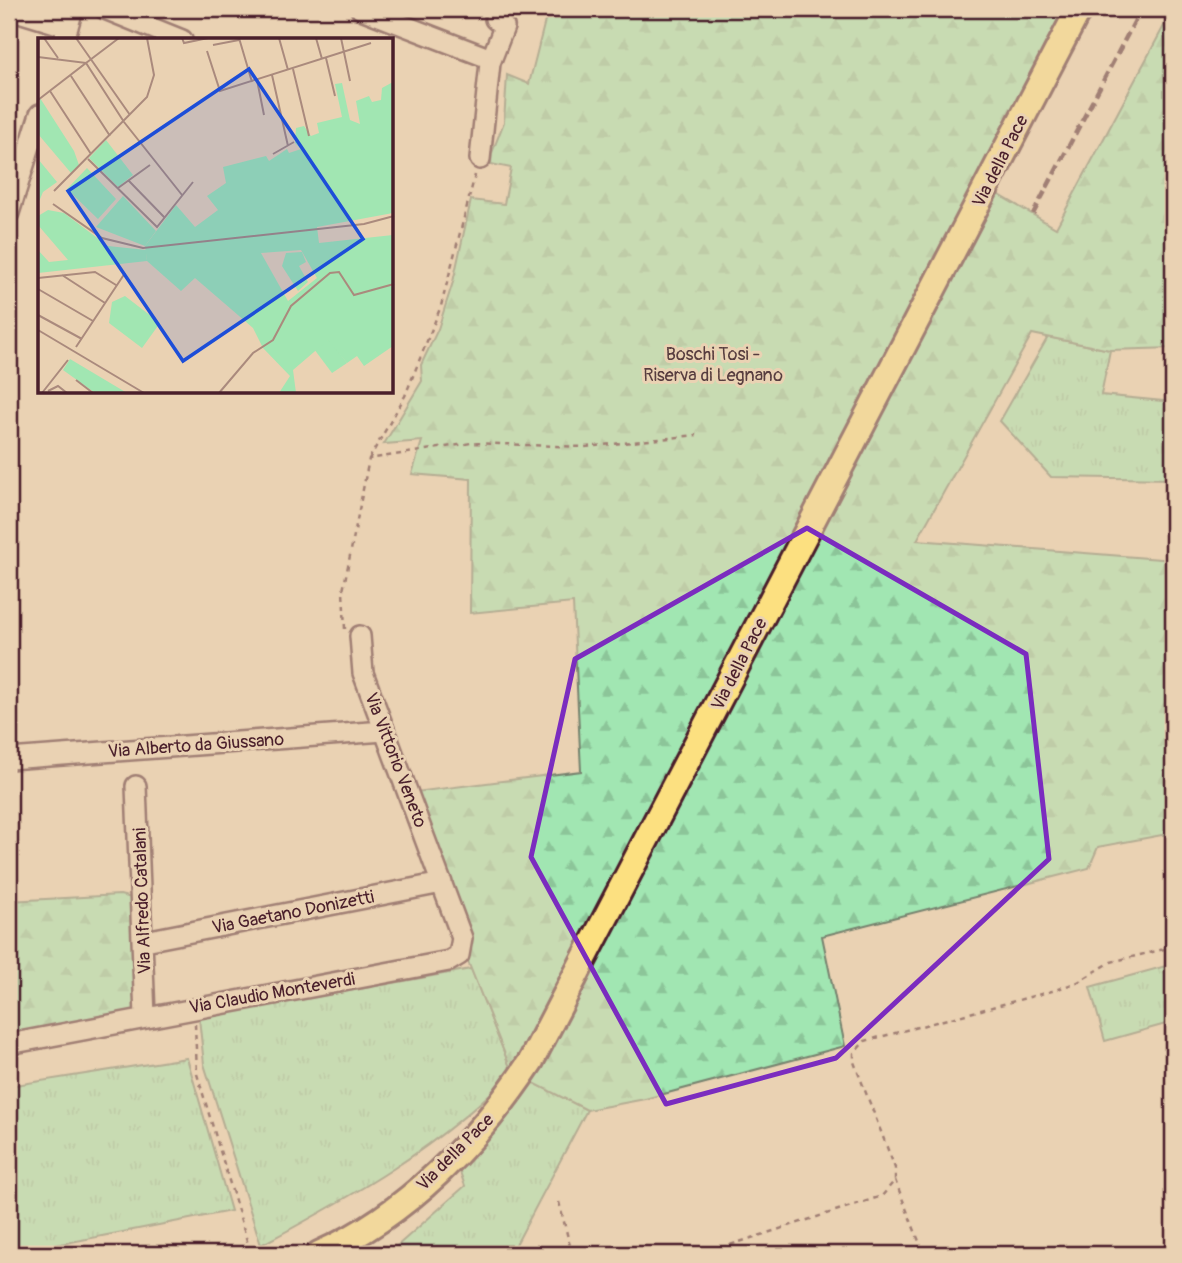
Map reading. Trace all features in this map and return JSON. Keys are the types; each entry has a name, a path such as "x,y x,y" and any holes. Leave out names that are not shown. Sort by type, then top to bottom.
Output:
{"main road":[{"name":"Via della Pace","path":"319,1254 362,1230 429,1180 490,1118 531,1060 1079,9"}],"street":[{"path":"9,9 68,25"},
{"path":"105,9 178,38"},
{"path":"361,9 486,57 490,63"},
{"path":"480,159 490,63 504,27 495,19"},
{"path":"9,213 38,120"},
{"name":"Via Vittorio Veneto","path":"353,637 363,673 442,883"},
{"name":"Via Alberto da Giussano","path":"9,759 384,731"},
{"name":"Via Alfredo Catalani","path":"136,786 145,941 145,1017"},
{"name":"Via Gaetano Donizetti","path":"145,941 442,883"},
{"name":"Via Claudio Monteverdi","path":"9,1044 454,959 463,944 442,883"}],"path":[{"path":"353,637 343,591 369,459 405,396 440,306 480,159"},
{"path":"369,459 471,443 585,447 697,435"},
{"path":"924,1254 895,1180 895,1168 854,1062 858,1046 865,1041 1052,991 1078,982 1111,962 1173,947"},
{"path":"194,1007 197,1074 251,1254"},
{"path":"702,1254 882,1196 895,1180"},
{"path":"559,1202 572,1254"}],"highlighted area":[{"path":"807,528 1026,654 1049,859 836,1058 666,1104 531,857 575,659"}],"green space":[{"name":"Boschi Tosi - Riserva di Legnano","path":"548,9 1066,9 977,182 1056,228 1173,9 1173,348 1110,350 1032,334 917,540 1173,560 1173,833 1098,847 1089,868 822,936 845,1046 645,1099 587,1110 512,1072 463,949 415,792 581,771 573,603 470,613 471,479 412,474 422,441 384,444 422,381 421,365 438,329 453,282 471,200 504,204 511,168 491,164 492,153 504,122 507,75 529,84"},
{"path":"1048,337 1110,350 1101,395 1173,402 1173,479 1051,477 1000,421"},
{"path":"120,895 132,898 136,1013 9,1042 9,901"},
{"path":"1173,964 1173,1022 1105,1041 1090,987"},
{"path":"471,969 512,1072 485,1099 426,1147 362,1189 261,1245 204,1064 199,1018"},
{"path":"187,1058 231,1211 9,1254 9,1086"},
{"path":"531,1081 587,1110 511,1254 388,1254 465,1186 459,1169 476,1154"}],"railway":[{"path":"1033,214 1141,9"}]}
